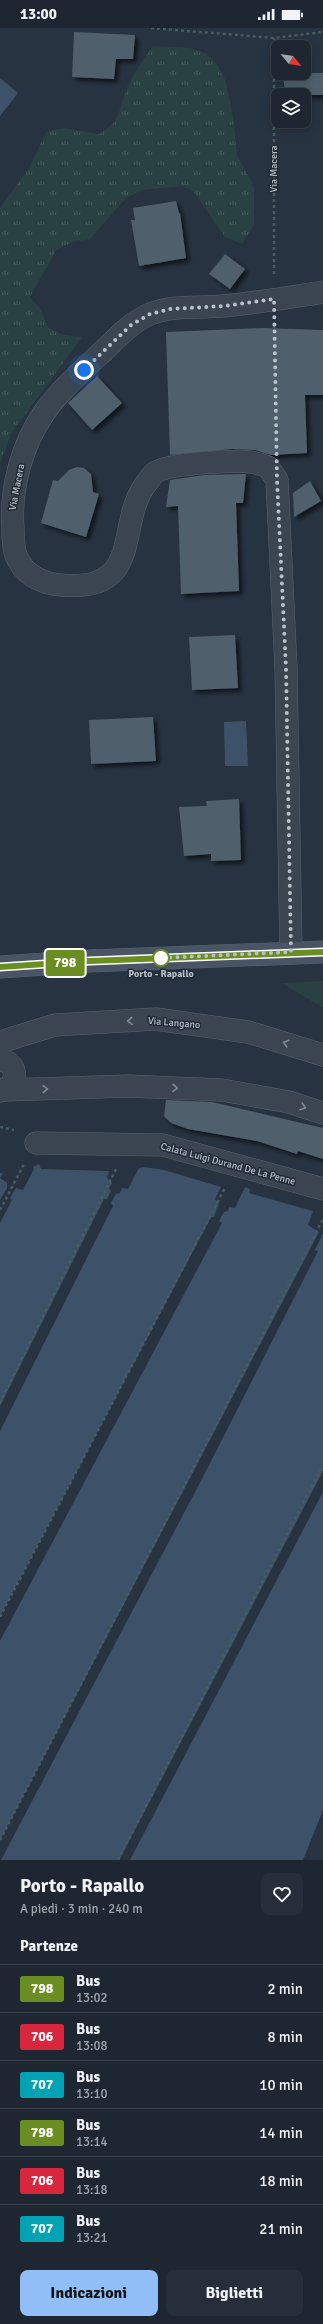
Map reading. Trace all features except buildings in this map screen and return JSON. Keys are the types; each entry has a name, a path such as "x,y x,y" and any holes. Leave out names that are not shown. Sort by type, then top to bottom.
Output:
{"main road":[{"path":"0,967 90,961 291,952 323,952"}],"street":[{"name":"Via Macera","path":"277,480 268,467 251,462 180,465 155,472 142,488 135,504 125,552 115,569 103,580 85,586 53,584 40,580 20,563 15,549 12,512 16,486 27,443 44,412 113,341 131,325 150,314 170,309 224,306 323,292"},
{"path":"277,480 286,668 291,952"},
{"name":"Via Langano","path":"4,1053 55,1025 156,1019 248,1032 323,1055"},
{"path":"3,1091 10,1088 15,1078 4,1053"},
{"path":"3,1091 128,1086 222,1090 289,1102 323,1113"},
{"name":"Calata Luigi Durand De La Penne","path":"36,1143 163,1146 323,1189"}],"path":[{"path":"151,28 274,38 323,32"},
{"name":"Via Macera","path":"274,38 274,299 277,480"},
{"path":"0,1210 36,1143"},
{"path":"0,1403 118,1165"},
{"path":"0,1617 226,1186"},
{"path":"0,1840 323,1219"},
{"path":"118,1860 323,1465"}],"green space":[{"path":"153,46 189,48 206,53 218,66 226,82 233,118 237,155 254,187 254,225 242,244 225,237 193,191 182,186 142,190 126,198 90,239 73,242 56,250 30,297 41,310 48,327 63,335 82,337 11,434 0,464 0,208 29,168 46,132 64,128 99,134 112,125 118,116 126,91 132,79 141,62"},
{"path":"323,981 323,1008 282,983"}],"water":[{"path":"0,78 18,93 0,116"},
{"path":"246,721 248,766 225,766 224,722"},
{"path":"39,1164 41,1169 109,1171 107,1178 112,1183 109,1188 111,1191 107,1199 104,1199 0,1406 0,1223 12,1200 10,1198 16,1188 23,1190 34,1169 33,1167"},
{"path":"144,1167 164,1170 221,1187 215,1199 219,1203 214,1217 211,1217 0,1616 0,1431 113,1206 111,1203 116,1194 120,1193 122,1188 128,1189 139,1168"},
{"path":"0,1178 7,1183 7,1188 0,1200"},
{"path":"245,1187 250,1189 249,1193 313,1211 308,1225 319,1232 0,1840 0,1641 222,1223 219,1221 224,1212 228,1211 229,1207 235,1208"},
{"path":"323,1233 323,1471 119,1860 1,1860 203,1477 318,1251 315,1250"},
{"path":"323,1492 323,1810 303,1860 130,1860"}],"bus line":[{"name":"798","path":"0,967 90,961 323,952"}],"place":[{"name":"Porto - Rapallo","path":"161,958"}],"route":[{"path":"84,370 131,325 150,314 170,309 224,306 274,299 277,480 286,668 291,952 161,958"}]}
